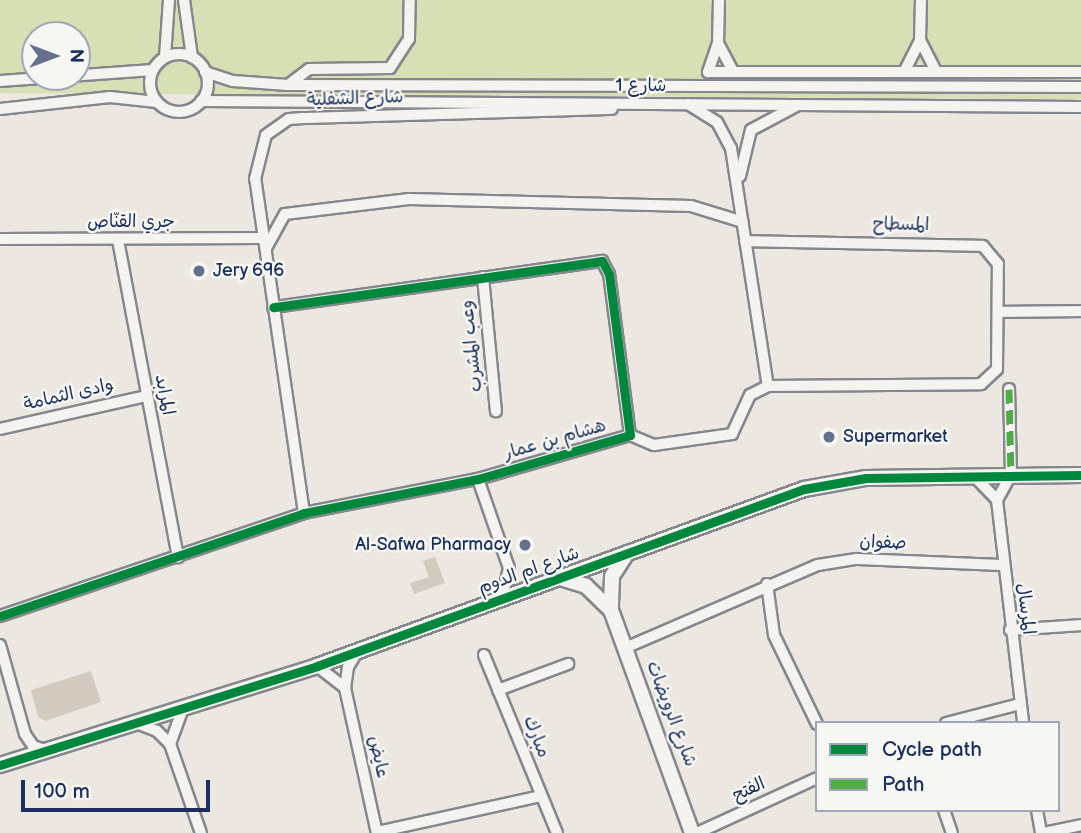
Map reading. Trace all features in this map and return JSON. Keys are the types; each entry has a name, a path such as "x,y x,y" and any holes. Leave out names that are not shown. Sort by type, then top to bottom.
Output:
{"street":[{"path":"157,102 150,87 153,70 165,57 169,0"},
{"path":"0,109 110,97 157,102 179,112 201,101 205,72 192,57 184,0"},
{"path":"288,85 309,69 390,68 409,40 410,0"},
{"path":"719,0 718,43 708,72 1081,72"},
{"path":"904,72 920,40 920,0"},
{"path":"920,40 936,72"},
{"path":"718,43 733,71"},
{"path":"165,57 192,57"},
{"path":"3,80 153,70"},
{"name":"شارع 1","path":"205,72 233,81 288,85 1081,87"},
{"name":"شارع 1","path":"201,101 1081,107"},
{"path":"630,435 654,445 732,433 750,395 768,386 739,190 724,131 687,103"},
{"name":"شارع الشفلية","path":"304,513 255,178 257,152 266,135 289,119 597,111 623,104"},
{"path":"739,190 746,137 756,125 799,104"},
{"path":"264,243 285,214 410,199 691,206 743,222"},
{"name":"جري القنّاص","path":"0,239 264,243"},
{"name":"المرابد","path":"118,240 178,557"},
{"name":"المسطاح","path":"745,240 984,246 999,264 997,369 981,384 768,386"},
{"name":"هشام بن عمار","path":"0,616 304,513 478,479 630,435 609,274 602,261 273,307"},
{"name":"وعب المشرب","path":"483,277 496,411"},
{"path":"998,312 1081,312"},
{"path":"974,476 997,500 1011,475 1009,389"},
{"name":"وادى الثمامة","path":"0,429 146,396"},
{"name":"شارع ام الدوم","path":"0,765 181,711 317,666 556,577 813,486 866,478 1081,475"},
{"path":"478,479 509,568 502,598"},
{"name":"المرسال","path":"997,500 1002,565 1023,721"},
{"name":"شارع الرويضات","path":"630,551 612,576 611,610 694,833"},
{"name":"صفوان","path":"625,648 767,584 818,565 857,559 1002,565"},
{"name":"شارع الرويضات","path":"556,577 586,586 611,610"},
{"path":"767,584 774,635 816,721"},
{"path":"1010,630 1081,625"},
{"path":"0,645 25,734 33,746 49,751"},
{"name":"عايض","path":"357,652 348,667 345,688 377,832"},
{"name":"مبارك","path":"484,654 557,833"},
{"path":"498,691 568,664"},
{"path":"317,666 345,688"},
{"path":"954,721 1020,704"},
{"path":"170,744 181,711"},
{"path":"139,724 158,731 170,744 201,833"},
{"name":"الفتح","path":"694,833 815,779"},
{"path":"377,832 541,796"},
{"path":"945,812 953,833"},
{"path":"1037,812 1042,833 1081,825"}],"green space":[{"path":"0,0 1081,0 1081,99 0,93"}],"building":[{"path":"435,557 445,583 414,594 410,583 429,577 423,561"},
{"path":"91,671 101,702 45,721 38,717 31,690"}],"marked path":[{"path":"1009,389 1011,475"}],"cycle path":[{"path":"0,616 304,513 478,479 630,435 609,274 602,261 273,307"},
{"path":"0,765 317,666 804,489 866,478 1081,475"}],"place":[{"name":"Jery 696","path":"199,271"},
{"name":"Supermarket","path":"829,437"},
{"name":"Al-Safwa Pharmacy","path":"525,545"}]}
